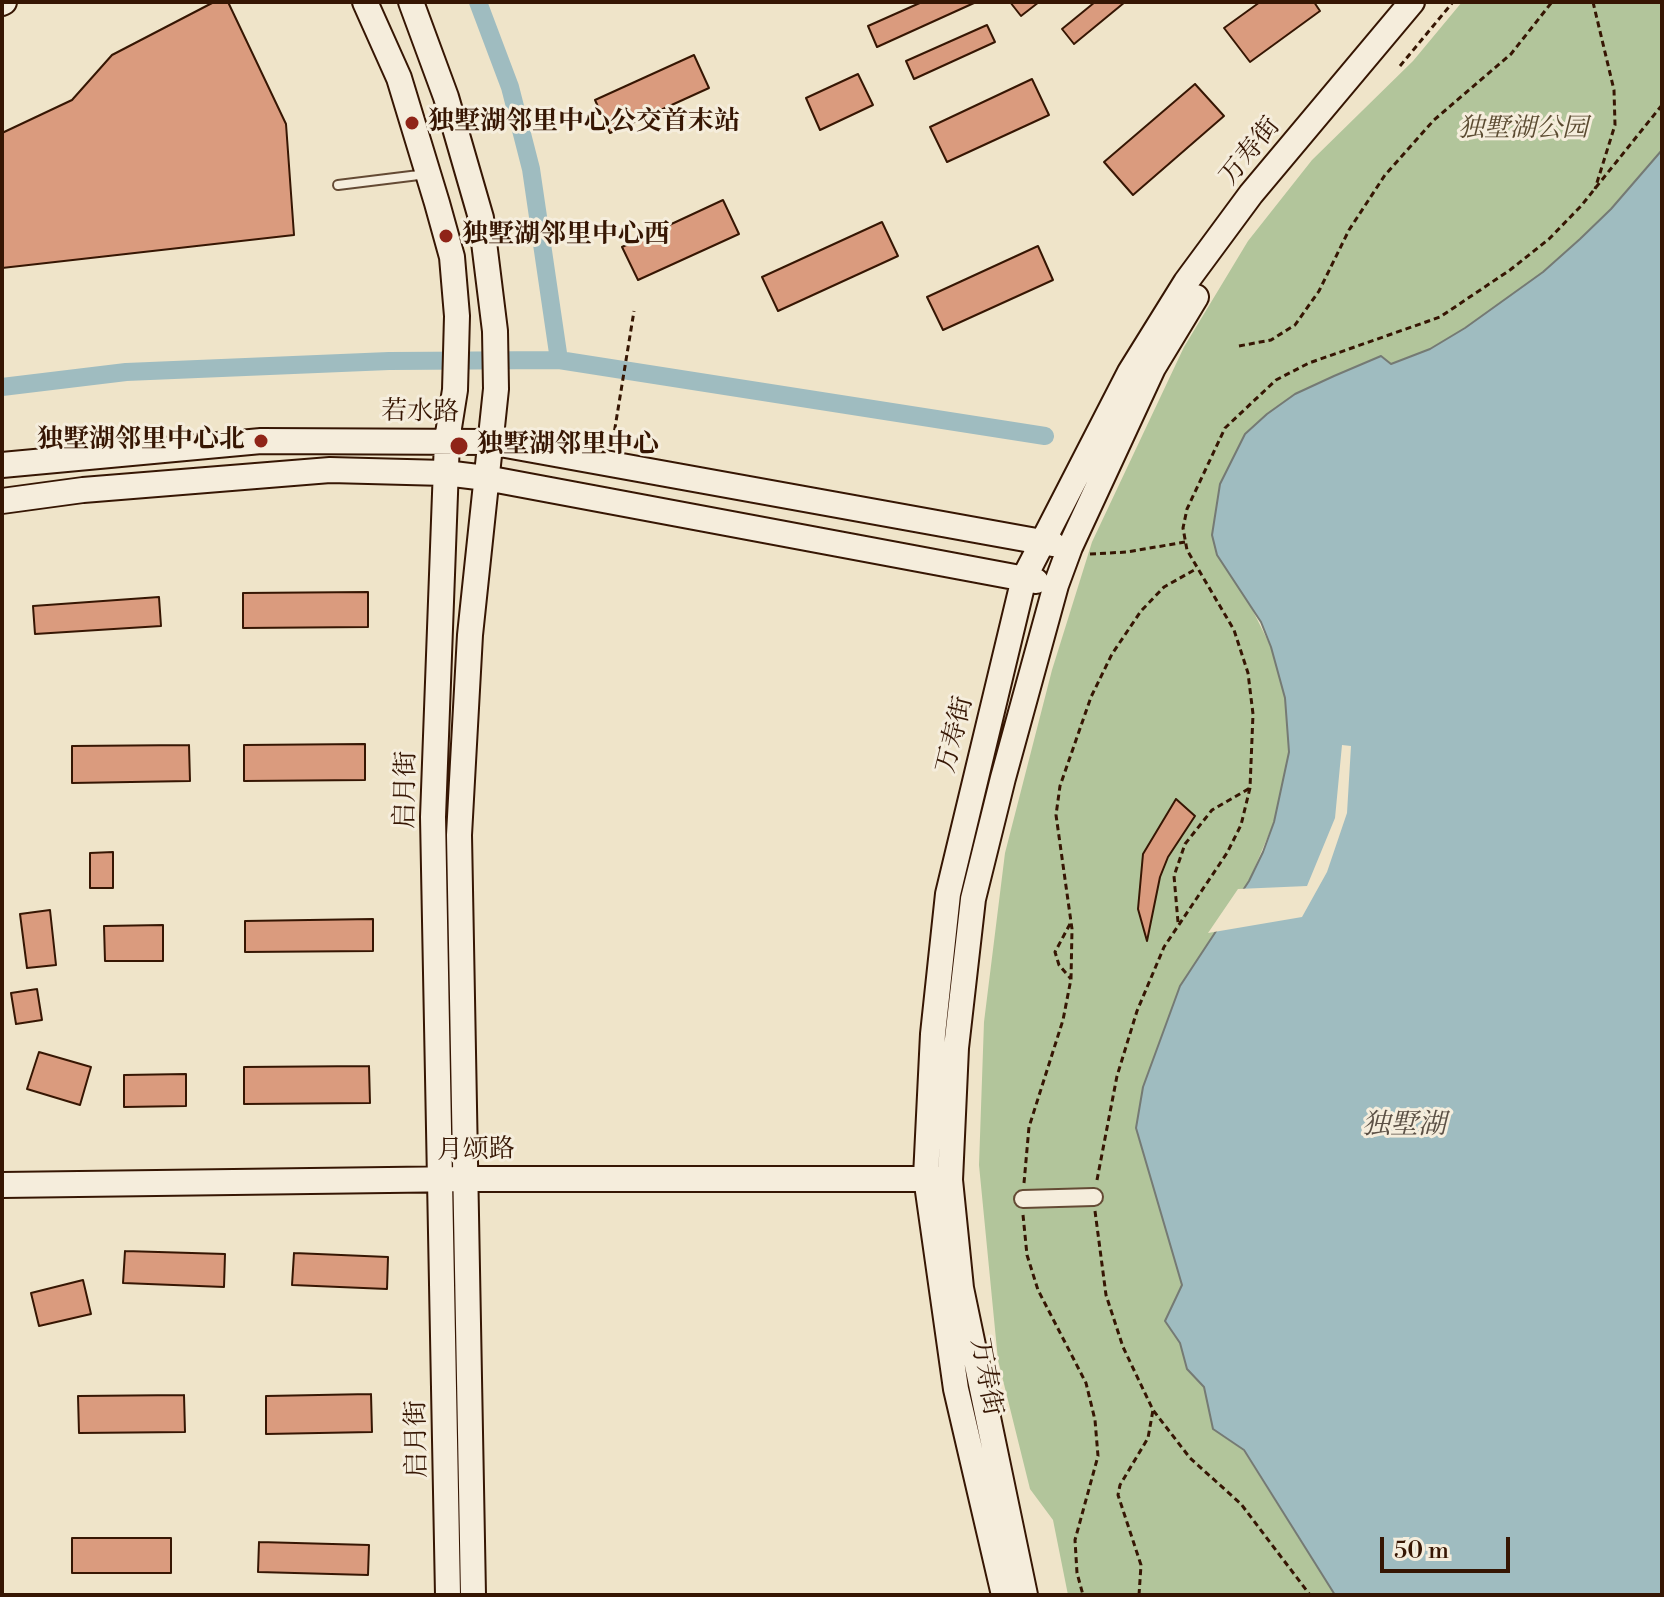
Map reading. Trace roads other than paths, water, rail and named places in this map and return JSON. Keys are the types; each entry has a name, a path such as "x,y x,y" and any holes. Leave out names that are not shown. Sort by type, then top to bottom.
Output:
{"street":[{"name":"启月街","path":"365,2 399,78 452,257 458,333 445,473 433,817 473,1595"},
{"name":"启月街","path":"411,2 446,97 481,218 495,331 496,389 470,635 459,835 448,1595"},
{"name":"万寿街","path":"1025,1595 938,1179 973,899 1056,585 1068,550 1097,487 1120,418 1130,372 1186,282 1251,194 1412,2"},
{"name":"万寿街","path":"1004,1595 956,1389 938,1179 933,1034 948,894 1024,578 1071,480 1120,418 1263,197 1354,96 1431,2"},
{"name":"若水路","path":"2,465 261,441 489,442 1040,542 1068,550"},
{"path":"2,501 83,490 330,470 445,473 486,478 1056,585"},
{"name":"月颂路","path":"2,1185 453,1179 938,1179"},
{"path":"1023,1199 1094,1197"}],"lane":[{"path":"338,185 428,174"}],"water":[{"name":"独墅湖","path":"1662,150 1662,1595 1335,1595 1244,1450 1213,1429 1204,1387 1187,1369 1180,1343 1165,1321 1182,1285 1136,1128 1143,1087 1180,986 1249,881 1263,852 1274,822 1289,752 1285,698 1271,647 1261,622 1217,555 1212,535 1220,484 1245,434 1267,414 1295,394 1334,376 1381,356 1391,364 1430,349 1465,328 1543,272 1580,239 1611,209"}],"waterway":[{"path":"478,2 510,87 531,169 559,360"},
{"path":"2,387 126,372 389,361 559,360 1045,436"}],"place":[{"name":"独墅湖邻里中心公交首末站","path":"412,123"},
{"name":"独墅湖邻里中心西","path":"446,236"},
{"name":"独墅湖邻里中心北","path":"261,441"},
{"name":"独墅湖邻里中心","path":"459,446"}],"park label":[{"name":"独墅湖公园","path":"1523,130"}]}
